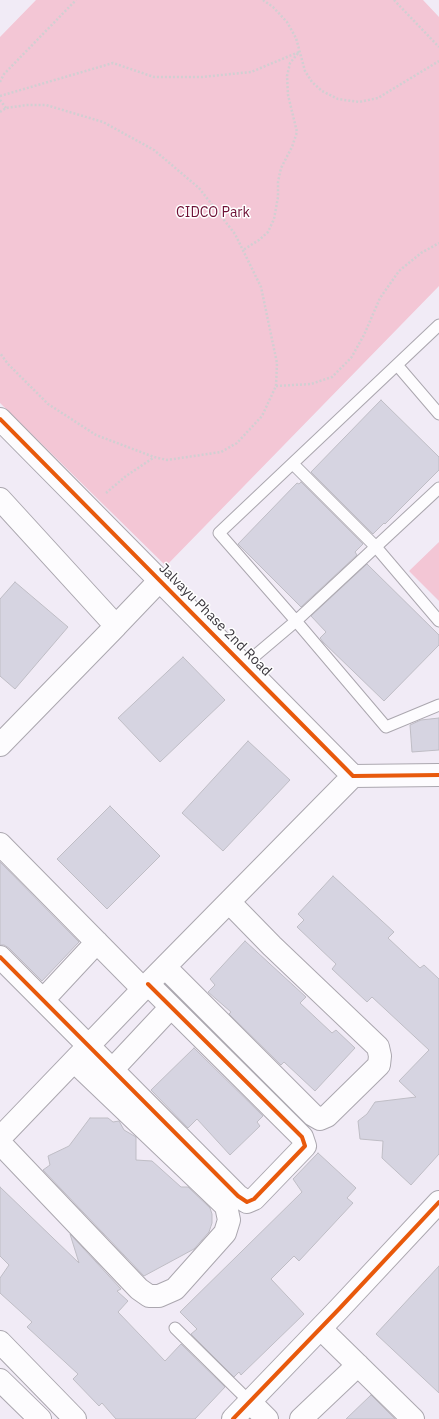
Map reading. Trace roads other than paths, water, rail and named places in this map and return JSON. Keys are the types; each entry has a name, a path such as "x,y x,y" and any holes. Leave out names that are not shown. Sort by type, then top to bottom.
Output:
{"street":[{"name":"Jalvayu Phase 2nd Road","path":"0,419 353,776"},
{"path":"0,499 116,626"},
{"path":"0,745 160,580"},
{"path":"0,1138 146,986 353,776 439,775"},
{"path":"0,844 97,942 146,986 171,1006 302,1137 305,1146 254,1199 247,1202 238,1196 112,1070 81,1053"},
{"path":"165,967 313,1115 320,1119 327,1116 379,1065 380,1056 378,1047 272,946 230,902"},
{"path":"43,1000 97,942"},
{"path":"0,957 43,1000 81,1053 226,1206 229,1220 225,1233 175,1289 159,1296 149,1296 139,1289 0,1143"},
{"path":"112,1070 171,1006"},
{"path":"233,1419 437,1209"},
{"path":"321,1328 413,1419"},
{"path":"0,1342 75,1419"},
{"path":"302,1419 358,1365"},
{"path":"0,1380 40,1419"},
{"path":"250,1402 267,1419"}],"lane":[{"path":"439,325 219,533 386,727 439,705"},
{"path":"397,365 439,414"},
{"path":"293,464 376,547 439,621"},
{"path":"244,665 296,621 439,488"},
{"path":"175,1328 250,1402"}],"park label":[{"name":"CIDCO Park","path":"213,213"}]}
